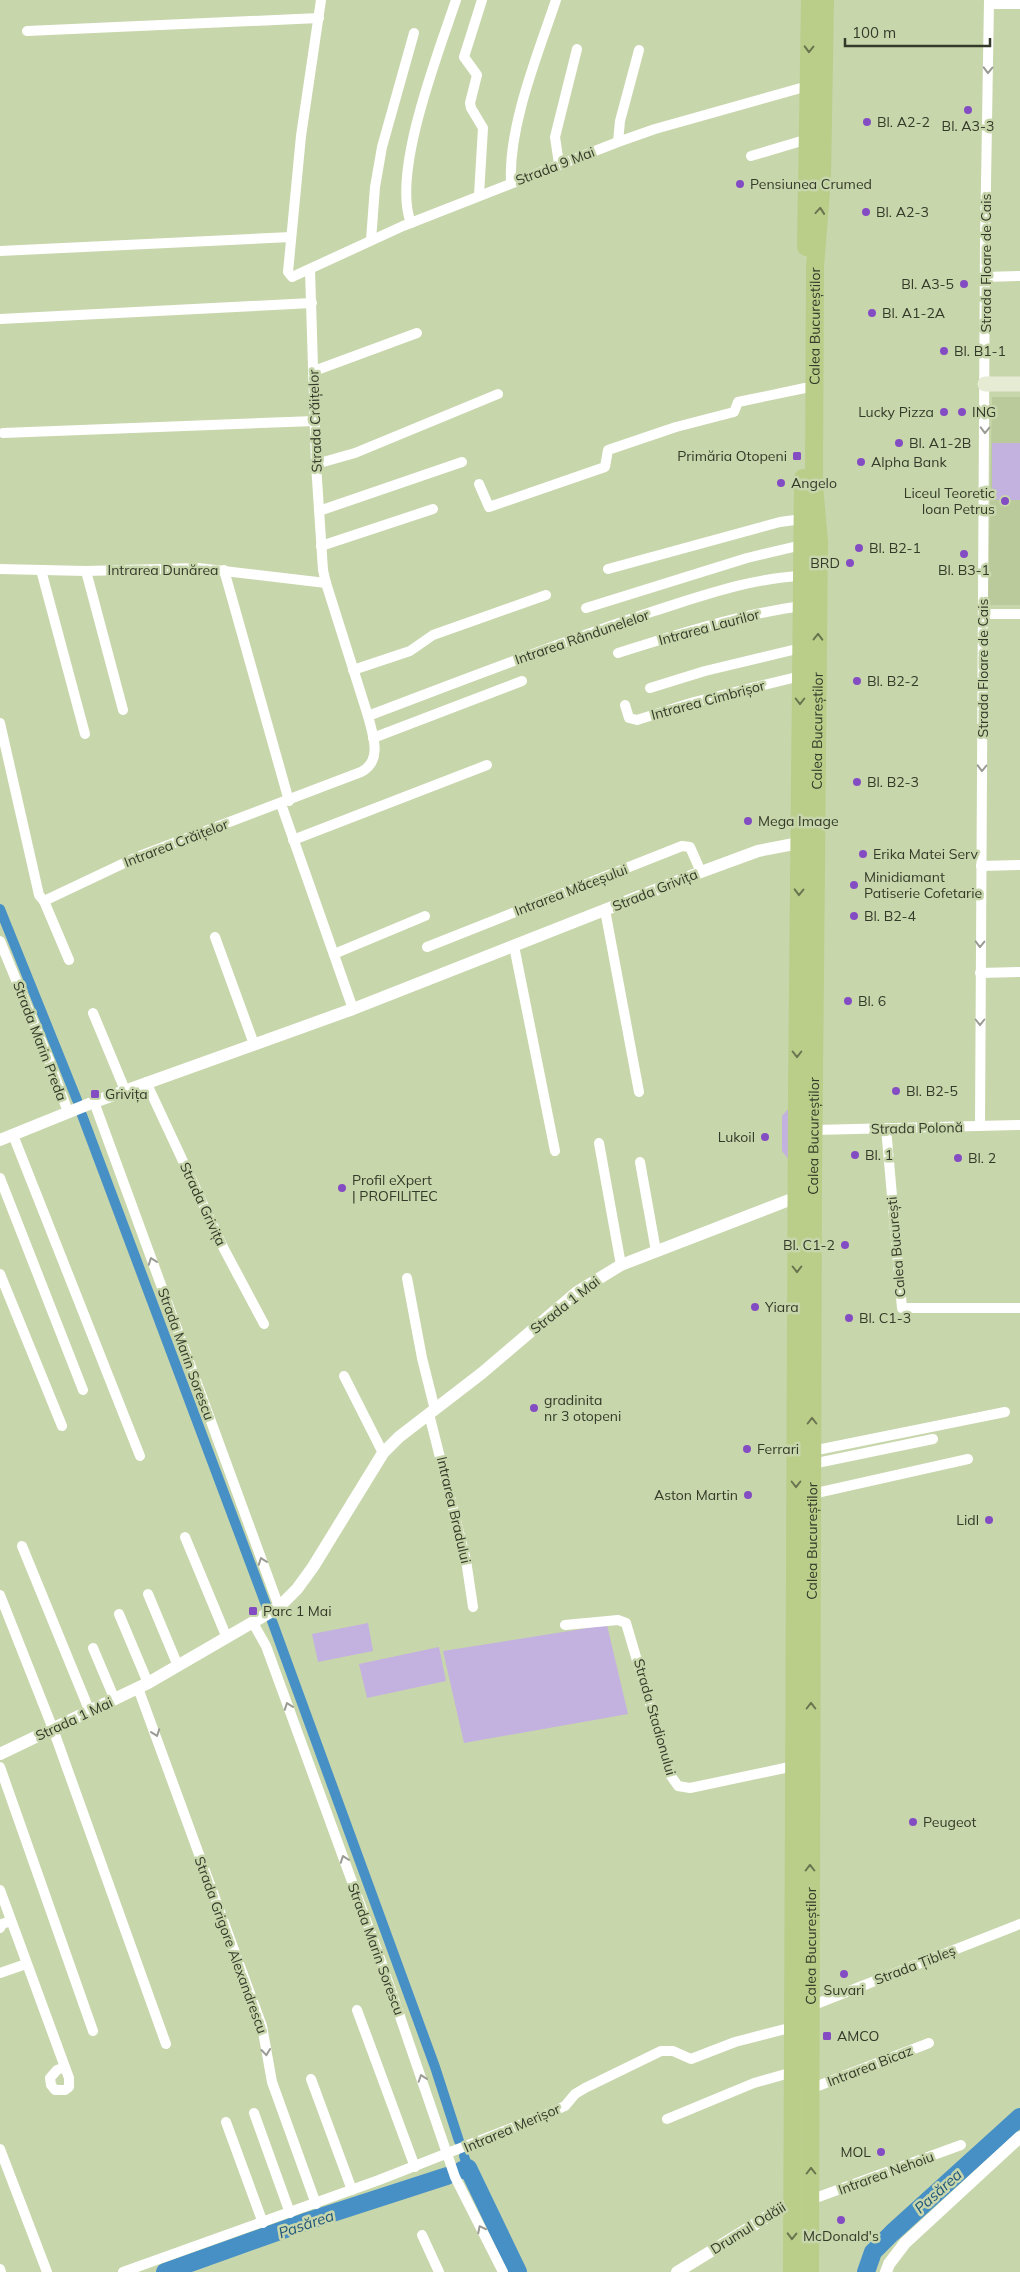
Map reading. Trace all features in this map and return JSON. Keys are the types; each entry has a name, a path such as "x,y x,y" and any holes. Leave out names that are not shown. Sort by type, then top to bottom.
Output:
{"highway":[{"name":"Calea Bucureștilor","path":"792,2272 799,843 810,0"},
{"name":"Calea Bucureștilor","path":"810,2272 812,1458 819,549 814,485 815,286 822,179 825,0"}],"main road":[{"path":"985,384 1020,384"}],"street":[{"path":"310,270 294,277 288,274 301,136 321,0"},
{"path":"411,223 407,211 407,196 412,145 420,109 456,0"},
{"path":"479,195 483,128 470,103 478,80 477,75 464,57 482,0"},
{"path":"511,183 513,150 521,112 556,0"},
{"path":"989,2 1020,4"},
{"name":"Strada Floare de Cais","path":"980,1126 985,276 989,2"},
{"path":"27,31 319,18"},
{"path":"371,240 375,188 382,147 414,34"},
{"path":"559,164 555,137 577,49"},
{"path":"618,142 620,121 639,50"},
{"name":"Strada 9 Mai","path":"310,270 411,223 618,142 655,129 808,86"},
{"path":"751,156 808,139"},
{"path":"0,251 292,237"},
{"name":"Strada Crăițelor","path":"285,803 366,770 374,759 374,738 326,584 321,546 316,464 310,270"},
{"path":"985,276 1020,276"},
{"path":"0,319 312,304"},
{"path":"314,370 417,333"},
{"path":"479,484 489,507 605,467 608,450 676,427 734,412 738,402 805,388"},
{"path":"316,464 355,453 498,394"},
{"path":"3,433 315,421"},
{"path":"319,511 462,462"},
{"path":"321,546 433,509"},
{"path":"608,569 780,522 802,519"},
{"path":"586,608 738,560 802,545"},
{"name":"Intrarea Dunărea","path":"0,569 86,571 198,568 326,584"},
{"path":"41,570 84,734"},
{"path":"224,570 293,840 353,1009"},
{"path":"86,571 123,710"},
{"name":"Intrarea Rândunelelor","path":"368,716 645,614 769,578 802,576"},
{"path":"353,670 410,651 433,635 546,595"},
{"name":"Intrarea Laurilor","path":"618,653 703,626 801,606"},
{"path":"983,614 1020,614"},
{"path":"650,688 705,671 801,648"},
{"name":"Intrarea Cimbrișor","path":"625,705 629,718 637,720 694,702 801,676"},
{"path":"374,738 522,681"},
{"path":"0,723 39,895 44,901 69,960"},
{"path":"293,840 487,765"},
{"name":"Intrarea Crăițelor","path":"44,901 137,857 285,803"},
{"name":"Strada Grivița","path":"0,1140 146,1082 353,1009 701,872 758,851 799,843"},
{"name":"Intrarea Măceșului","path":"427,946 682,846 690,847 701,872"},
{"path":"981,866 1020,865"},
{"path":"605,910 639,1092"},
{"path":"334,954 425,916"},
{"path":"215,937 254,1044"},
{"name":"Strada Marin Preda","path":"0,941 49,1060 68,1112"},
{"path":"514,946 554,1150"},
{"path":"980,973 1020,972"},
{"path":"93,1013 125,1090"},
{"name":"Strada Grivița","path":"146,1082 224,1249 264,1324"},
{"name":"Strada Marin Sorescu","path":"94,1102 278,1607"},
{"name":"Strada Polonă","path":"814,1130 1020,1125"},
{"name":"Calea București","path":"886,1128 902,1308 1020,1308"},
{"path":"13,1135 140,1456"},
{"path":"598,1143 621,1265"},
{"path":"640,1162 656,1251"},
{"path":"0,1178 83,1390"},
{"name":"Strada 1 Mai","path":"0,1754 115,1700 254,1623 278,1607 297,1589 314,1567 383,1453 482,1373 577,1292 621,1265 797,1197"},
{"path":"0,1274 62,1426"},
{"path":"407,1278 432,1412"},
{"path":"344,1376 383,1453"},
{"name":"Intrarea Bradului","path":"432,1412 466,1560 473,1606"},
{"path":"812,1458 1005,1412"},
{"path":"812,1458 933,1439"},
{"path":"812,1494 968,1459"},
{"path":"185,1537 227,1638"},
{"path":"22,1546 90,1712"},
{"path":"148,1594 178,1666"},
{"path":"0,1595 54,1729 166,2044"},
{"path":"119,1614 143,1685"},
{"name":"Strada Stadionului","path":"565,1625 618,1620 626,1622 671,1776 678,1786 690,1788 794,1766"},
{"name":"Strada Marin Sorescu","path":"254,1623 266,1646 456,2177 503,2272"},
{"path":"93,1648 115,1700"},
{"name":"Strada Grigore Alexandrescu","path":"143,1685 262,2026 272,2082 316,2204"},
{"path":"0,1767 93,2031"},
{"path":"0,1890 64,2067"},
{"path":"0,1928 2,1924 11,1921"},
{"name":"Strada Țibleș","path":"811,2006 1020,1924"},
{"path":"0,1973 26,1964"},
{"path":"357,2010 414,2167"},
{"name":"Intrarea Merișor","path":"123,2272 316,2204 449,2154 566,2106 575,2094 585,2088 661,2051 673,2051 691,2059 735,2042 792,2027"},
{"name":"Intrarea Bicaz","path":"810,2089 930,2043"},
{"path":"668,2119 745,2086 792,2072"},
{"path":"311,2079 352,2190"},
{"path":"254,2113 290,2213"},
{"path":"226,2122 262,2223"},
{"path":"886,2272 889,2264 905,2243 1020,2136"},
{"name":"Intrarea Nehoiu","path":"810,2200 961,2145"},
{"path":"0,2149 47,2272"},
{"name":"Drumul Odăii","path":"677,2272 793,2201"},
{"path":"422,2235 439,2272"}],"shaded area":[{"name":"Liceul Teoretic Ioan Petrus","path":"992,397 1020,397 1020,605 988,605"},
{"path":"992,443 1020,443 1020,500 992,500"},
{"path":"789,1108 789,1160 782,1151 782,1116"},
{"path":"368,1623 373,1651 318,1662 312,1634"},
{"path":"607,1625 628,1714 464,1743 443,1651"},
{"path":"439,1647 446,1681 367,1698 359,1664"}],"waterway":[{"path":"0,909 77,1100"},
{"path":"82,1115 266,1605"},
{"path":"272,1621 435,2067 459,2141"},
{"name":"Pasărea","path":"866,2272 873,2252 1020,2117"},
{"path":"464,2156 468,2168"},
{"name":"Pasărea","path":"462,2170 468,2168 518,2272"},
{"name":"Pasărea","path":"165,2272 308,2221 447,2176"}],"place":[{"name":"Bl. A3-3","path":"968,110"},
{"name":"Bl. A2-2","path":"867,122"},
{"name":"Pensiunea Crumed","path":"740,184"},
{"name":"Bl. A2-3","path":"866,212"},
{"name":"Bl. A3-5","path":"964,284"},
{"name":"Bl. A1-2A","path":"872,313"},
{"name":"Bl. B1-1","path":"944,351"},
{"name":"Lucky Pizza","path":"944,412"},
{"name":"ING","path":"962,412"},
{"name":"Bl. A1-2B","path":"899,443"},
{"name":"Primăria Otopeni","path":"797,456"},
{"name":"Alpha Bank","path":"861,462"},
{"name":"Angelo","path":"781,483"},
{"name":"Liceul Teoretic Ioan Petrus","path":"1005,501"},
{"name":"Bl. B2-1","path":"859,548"},
{"name":"Bl. B3-1","path":"964,554"},
{"name":"BRD","path":"850,563"},
{"name":"Bl. B2-2","path":"857,681"},
{"name":"Bl. B2-3","path":"857,782"},
{"name":"Mega Image","path":"748,821"},
{"name":"Erika Matei Serv","path":"863,854"},
{"name":"Minidiamant Patiserie Cofetarie","path":"854,885"},
{"name":"Bl. B2-4","path":"854,916"},
{"name":"Bl. 6","path":"848,1001"},
{"name":"Bl. B2-5","path":"896,1091"},
{"name":"Grivița","path":"95,1094"},
{"name":"Lukoil","path":"765,1137"},
{"name":"Bl. 1","path":"855,1155"},
{"name":"Bl. 2","path":"958,1158"},
{"name":"Profil eXpert | PROFILITEC","path":"342,1188"},
{"name":"Bl. C1-2","path":"845,1245"},
{"name":"Yiara","path":"755,1307"},
{"name":"Bl. C1-3","path":"849,1318"},
{"name":"gradinita nr 3 otopeni","path":"534,1408"},
{"name":"Ferrari","path":"747,1449"},
{"name":"Aston Martin","path":"748,1495"},
{"name":"Lidl","path":"989,1520"},
{"name":"Parc 1 Mai","path":"253,1611"},
{"name":"Peugeot","path":"913,1822"},
{"name":"Suvari","path":"844,1974"},
{"name":"AMCO","path":"827,2036"},
{"name":"MOL","path":"881,2152"},
{"name":"McDonald's","path":"841,2220"}]}
